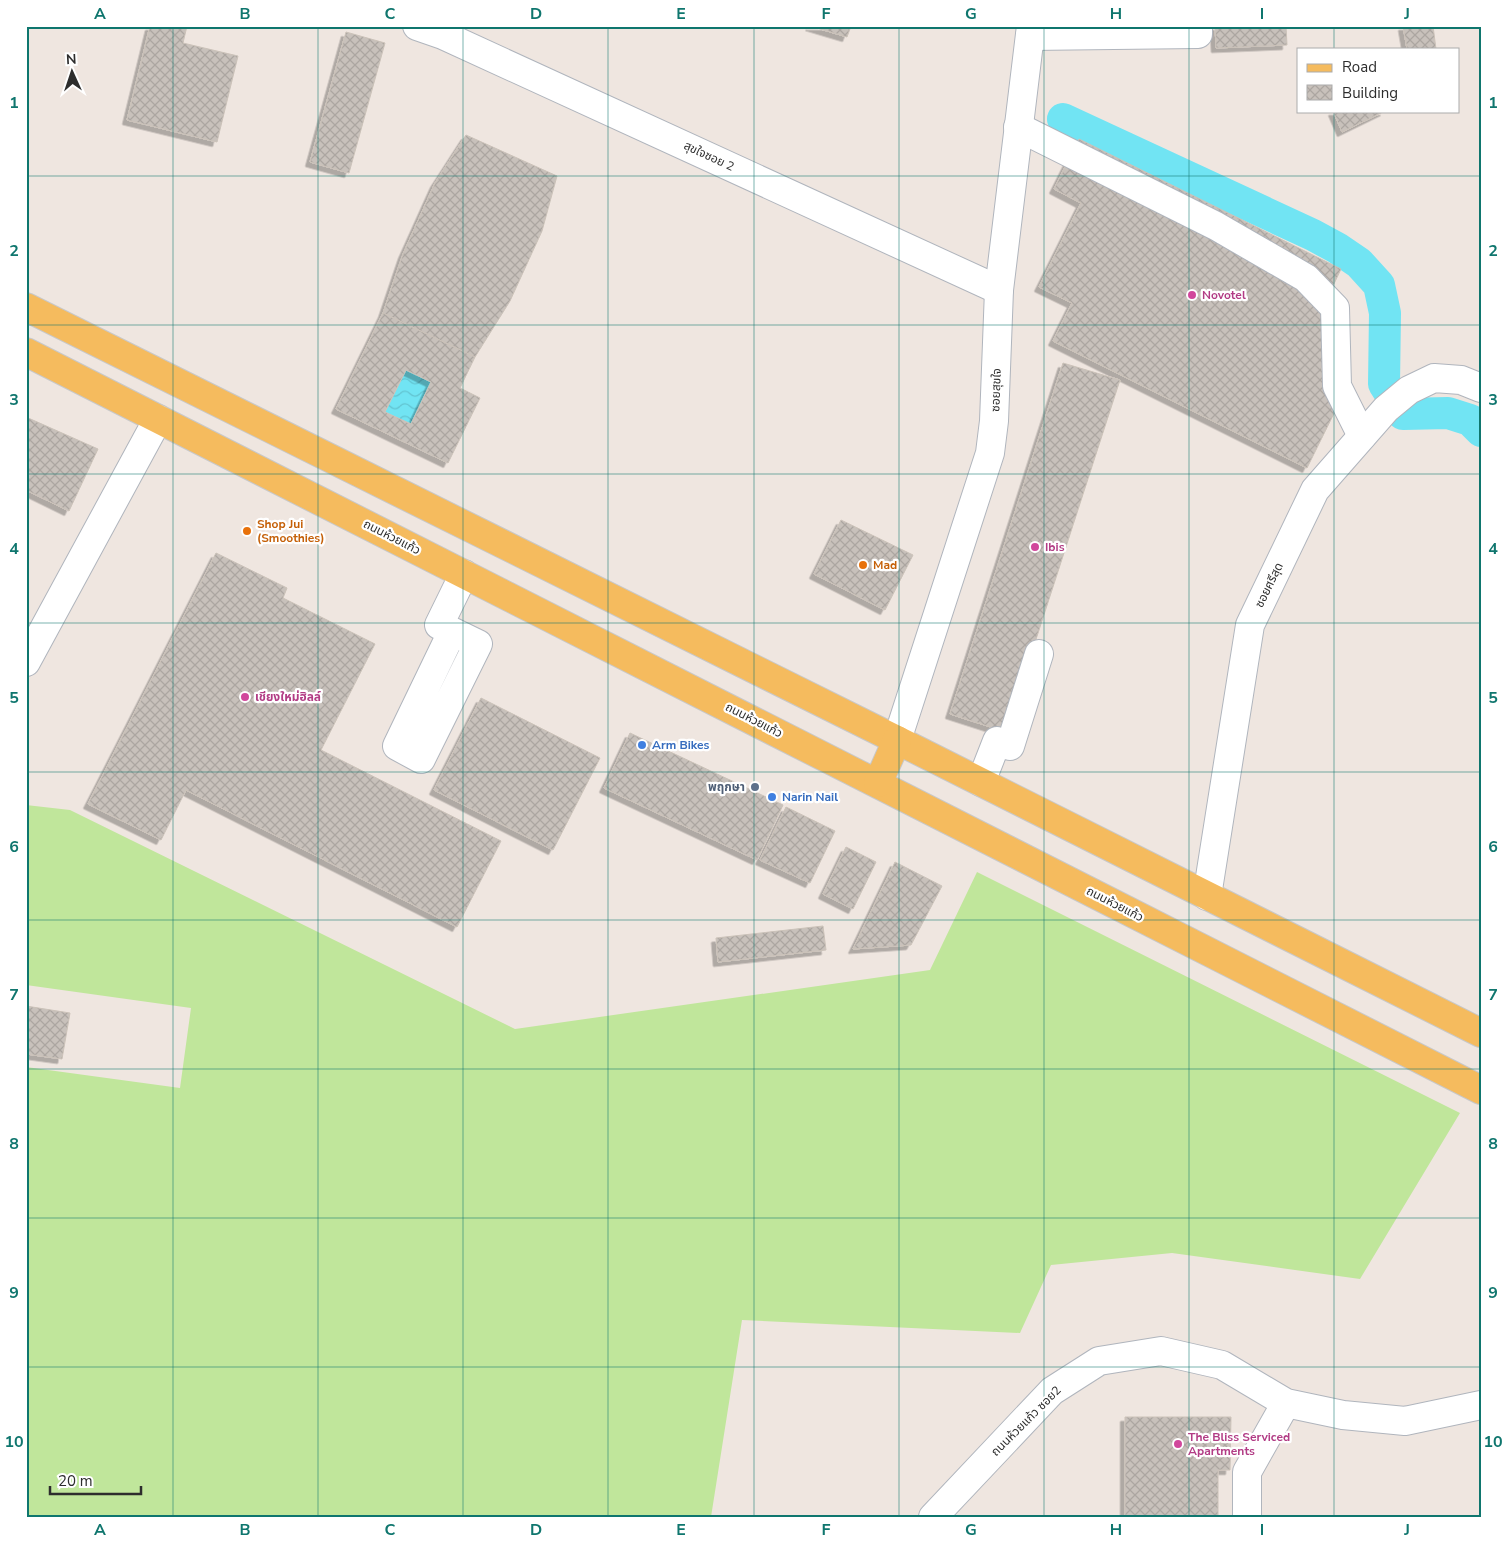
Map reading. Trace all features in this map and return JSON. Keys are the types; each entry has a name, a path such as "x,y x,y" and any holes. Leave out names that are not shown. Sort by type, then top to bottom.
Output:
{"main road":[{"path":"26,307 897,740 1481,1034"},
{"name":"ถนนห้วยแก้ว","path":"26,352 1481,1090"},
{"path":"878,783 897,740"}],"street":[{"name":"สุขใจซอย 2","path":"417,26 444,30 999,290"},
{"path":"1031,31 1198,34 1198,26"},
{"name":"ซอยสุขใจ","path":"897,740 990,453 994,422 999,290 1031,31"},
{"path":"1018,127 1216,226 1306,278 1335,308 1337,386 1362,436"},
{"name":"ซอยศรีสุด","path":"1207,896 1250,625 1315,490 1386,408 1409,390 1434,378 1461,380 1481,388"},
{"path":"26,662 158,419"},
{"path":"452,632 397,746 421,759 478,644 438,625 464,574"},
{"path":"981,782 999,736 1010,746 1039,654"},
{"name":"ถนนห้วยแก้ว ซอย2","path":"933,1517 1052,1391 1099,1361 1161,1351 1222,1366 1286,1403 1343,1415 1405,1421 1481,1404"},
{"path":"1247,1517 1247,1472 1286,1403"}],"green space":[{"path":"26,805 70,810 515,1029 930,970 977,872 1460,1113 1360,1279 1172,1253 1051,1265 1020,1333 742,1320 711,1517 26,1517 26,1067 180,1088 191,1008 26,985"}],"water":[{"path":"406,370 431,382 411,424 385,412"}],"building":[{"path":"150,26 187,26 183,43 238,56 217,142 127,120"},
{"path":"810,26 851,26 847,37"},
{"path":"1215,26 1286,26 1287,45 1216,48"},
{"path":"1403,26 1433,26 1436,48 1407,48"},
{"path":"346,32 385,43 349,173 310,162"},
{"path":"1333,112 1383,112 1342,132"},
{"path":"466,135 557,176 542,231 510,301 475,357 383,313 403,254 435,183"},
{"name":"Novotel","path":"1079,139 1341,269 1323,307 1346,319 1321,369 1349,383 1307,468 1053,341 1072,303 1039,287 1081,203 1054,189"},
{"path":"383,313 475,357 460,388 480,398 448,463 336,409","holes":["406,370 431,382 411,424 385,412"]},
{"name":"Ibis","path":"1063,363 1120,380 1006,732 950,714"},
{"path":"26,417 98,449 69,511 26,490"},
{"name":"Mad","path":"841,520 913,555 885,610 814,574"},
{"name":"เชียงใหม่ฮิลล์","path":"216,553 287,588 283,598 375,644 321,750 501,841 457,927 186,790 161,840 88,804"},
{"path":"481,698 600,758 553,850 434,790"},
{"path":"630,733 783,805 757,860 604,788"},
{"path":"786,807 835,831 810,883 760,860"},
{"path":"846,847 876,862 853,909 823,894"},
{"path":"895,862 942,886 911,945 853,949"},
{"path":"823,926 826,950 718,962 716,938"},
{"path":"26,1006 70,1013 62,1059 26,1054"},
{"name":"The Bliss Serviced Apartments","path":"1125,1417 1231,1417 1230,1470 1218,1470 1218,1517 1125,1517"}],"waterway":[{"path":"1063,119 1313,235 1359,263 1379,285 1385,313 1384,384 1403,414 1448,413 1470,420 1481,431"}],"place":[{"name":"Novotel","path":"1192,295"},
{"name":"Shop Jui (Smoothies)","path":"247,531"},
{"name":"Ibis","path":"1035,547"},
{"name":"Mad","path":"863,565"},
{"name":"เชียงใหม่ฮิลล์","path":"245,697"},
{"name":"Arm Bikes","path":"642,745"},
{"name":"พฤกษา","path":"755,787"},
{"name":"Narin Nail","path":"772,797"},
{"name":"The Bliss Serviced Apartments","path":"1178,1444"}]}
